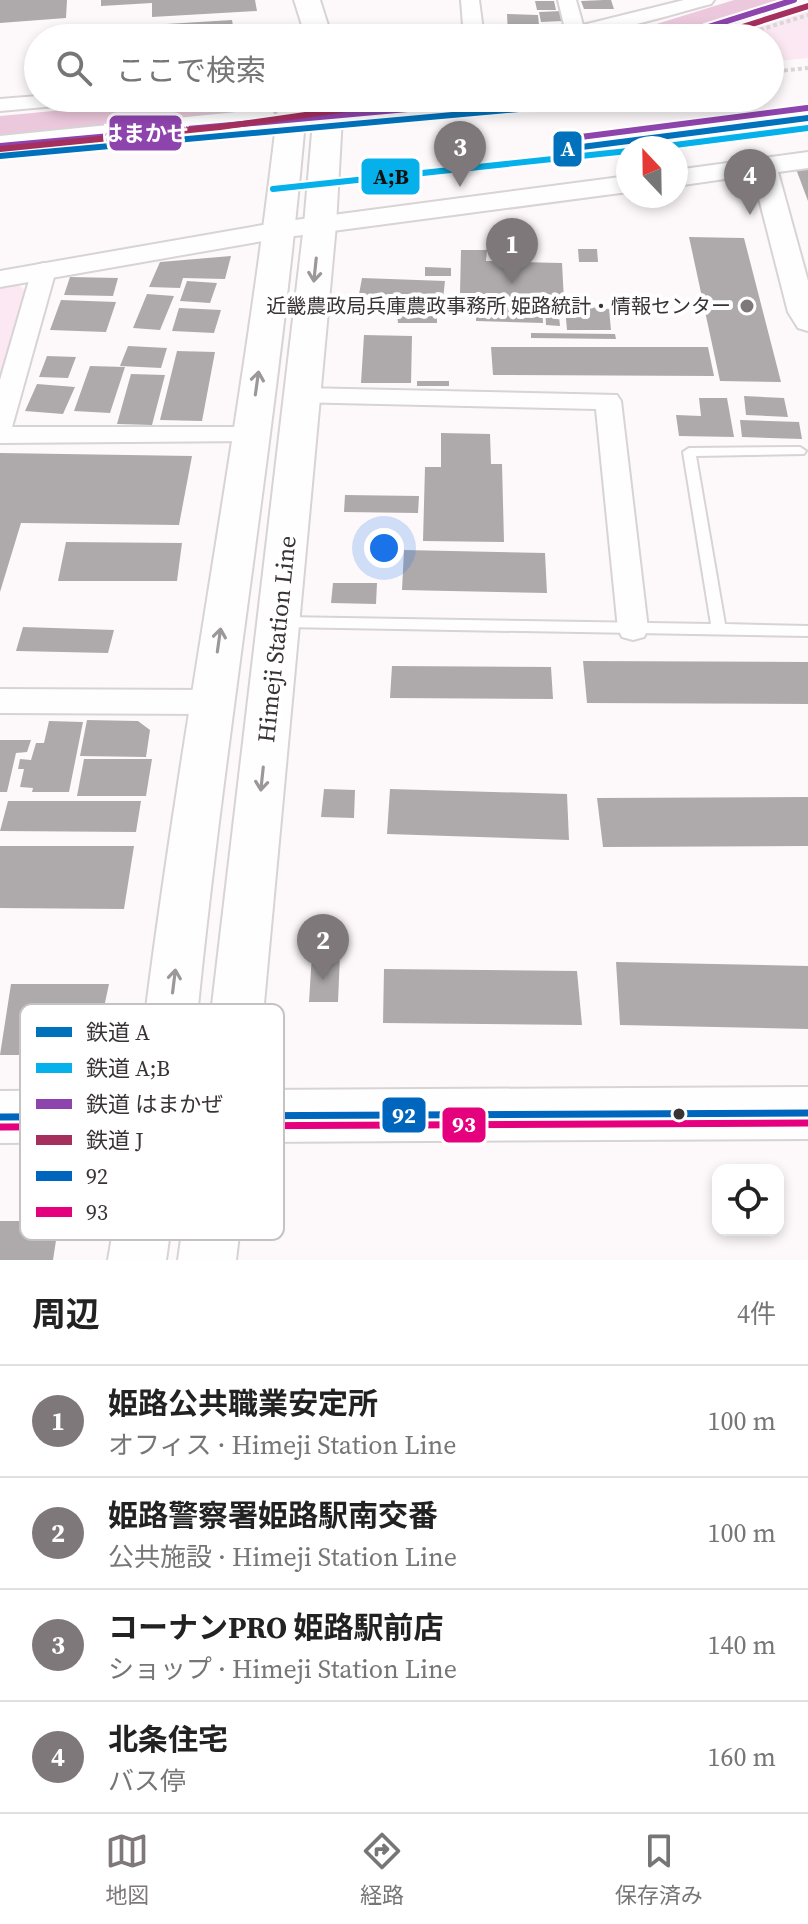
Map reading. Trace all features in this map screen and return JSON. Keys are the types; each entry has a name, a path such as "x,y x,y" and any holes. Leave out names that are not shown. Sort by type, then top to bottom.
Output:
{"main road":[{"path":"300,24 304,0"},
{"path":"304,0 313,24"},
{"name":"Himeji Station Line","path":"172,1004 210,702 250,435 300,228 316,112"},
{"name":"Himeji Station Line","path":"238,1004 302,396 300,228"},
{"path":"284,1115 808,1113"},
{"path":"0,1117 20,1117"},
{"name":"Himeji Station Line","path":"137,1260 140,1240"},
{"name":"Himeji Station Line","path":"207,1260 210,1240"}],"street":[{"path":"470,0 473,24"},
{"path":"567,0 574,24"},
{"path":"611,24 705,0"},
{"path":"0,105 24,103"},
{"path":"0,142 287,112"},
{"path":"688,176 808,160"},
{"path":"764,166 802,312 808,322"},
{"path":"0,279 300,228 616,186"},
{"path":"0,425 44,270"},
{"path":"302,396 608,401 633,629"},
{"path":"0,435 250,435"},
{"path":"0,701 210,702"}],"lane":[{"path":"719,629 689,452 800,451"},
{"path":"279,622 808,631"}],"path":[{"path":"747,24 808,4"},
{"path":"779,24 808,15"},
{"path":"784,71 808,68"}],"shaded area":[{"path":"808,9 808,58 784,61 784,24 760,24"},
{"path":"16,283 26,291 0,382 0,286"}],"building":[{"path":"0,0 67,0 66,18 0,23"},
{"path":"101,0 255,0 257,11 152,17 152,3 101,6"},
{"path":"611,0 614,9 584,9 581,1"},
{"path":"535,1 554,1 556,10 537,10"},
{"path":"561,11 563,21 541,22 539,12"},
{"path":"507,14 538,15 539,24 507,24"},
{"path":"232,20 233,24 166,24"},
{"path":"808,168 808,201 796,169"},
{"path":"689,237 744,238 781,382 720,381"},
{"path":"497,249 518,249 518,262 562,263 564,301 542,301 543,323 476,321 477,293 460,293 461,250 487,250 486,261 498,261"},
{"path":"578,249 597,249 598,262 579,262"},
{"path":"231,256 225,279 183,278 180,288 149,287 160,262"},
{"path":"425,267 451,268 451,276 425,276"},
{"path":"70,277 118,278 113,296 64,295"},
{"path":"362,278 445,281 442,308 357,305"},
{"path":"187,281 217,283 210,303 180,301"},
{"path":"147,294 174,296 160,330 133,328"},
{"path":"61,300 116,302 106,332 50,330"},
{"path":"545,306 558,306 560,326 546,325"},
{"path":"179,308 221,310 214,333 172,331"},
{"path":"565,308 609,309 611,330 567,330"},
{"path":"397,314 437,314 437,323 398,323"},
{"path":"531,333 615,334 616,339 531,338"},
{"path":"364,335 412,336 411,383 361,383"},
{"path":"128,346 167,348 161,368 120,366"},
{"path":"491,347 708,347 714,376 493,375"},
{"path":"177,351 215,352 202,421 160,420"},
{"path":"47,356 76,357 68,378 39,377"},
{"path":"90,366 125,367 110,413 74,411"},
{"path":"131,374 165,375 152,425 117,424"},
{"path":"417,381 449,381 449,386 417,386"},
{"path":"37,384 75,387 63,414 25,411"},
{"path":"744,396 784,398 788,417 746,415"},
{"path":"699,398 727,398 734,437 679,436 676,415 701,416"},
{"path":"740,420 799,422 802,439 742,437"},
{"path":"441,433 490,434 491,464 502,464 504,542 423,541 425,467 441,467"},
{"path":"0,453 192,456 179,525 21,523 0,592"},
{"path":"345,495 419,496 418,513 344,512"},
{"path":"66,542 182,543 177,581 58,581"},
{"path":"404,550 545,553 547,593 402,590"},
{"path":"333,583 377,583 376,604 331,603"},
{"path":"23,627 114,630 108,653 16,651"},
{"path":"583,661 808,662 808,704 587,703"},
{"path":"392,666 551,667 553,699 390,698"},
{"path":"87,720 138,721 150,730 146,757 80,756"},
{"path":"49,721 83,722 69,792 32,792 33,788 20,787 24,769 18,769 20,759 31,760 36,743 44,743"},
{"path":"0,740 31,740 27,752 16,753 7,792 0,792"},
{"path":"84,759 152,759 146,796 77,796"},
{"path":"324,789 355,790 354,818 321,817"},
{"path":"390,789 567,794 569,840 387,834"},
{"path":"808,797 808,846 603,847 597,798"},
{"path":"8,801 141,801 136,832 0,831"},
{"path":"0,846 134,846 124,909 0,908"},
{"path":"324,922 339,923 337,948 322,948"},
{"path":"312,954 340,955 338,1002 309,1002"},
{"path":"616,962 808,966 808,1029 620,1025"},
{"path":"384,969 577,971 582,1025 383,1023"},
{"path":"11,984 109,984 105,1004 20,1004 20,1055 0,1055"},
{"path":"0,1221 20,1221 20,1240 56,1240 53,1260 0,1260"}],"waterway":[{"path":"696,24 773,0"},
{"path":"0,129 177,112"}],"rail line":[{"name":"はまかぜ","path":"718,24 794,0"},
{"name":"J","path":"752,24 808,6"},
{"name":"はまかぜ","path":"784,111 807,108"},
{"name":"J","path":"0,149 220,127 326,112"},
{"name":"はまかぜ","path":"0,146 375,112"},
{"name":"A","path":"0,156 486,112"},
{"name":"はまかぜ","path":"565,139 776,112"},
{"name":"A","path":"566,149 808,118"},
{"name":"A;B","path":"688,143 808,128"},
{"name":"A;B","path":"273,189 616,152"}],"transit line":[{"name":"92","path":"284,1116 808,1113"},
{"name":"92","path":"0,1117 20,1117"},
{"name":"93","path":"284,1126 808,1123"},
{"name":"93","path":"0,1127 20,1127"}],"place":[{"name":"コーナンPRO 姫路駅前店","path":"460,187"},
{"name":"北条住宅","path":"750,215"},
{"name":"姫路公共職業安定所","path":"512,284"},
{"name":"近畿農政局兵庫農政事務所 姫路統計・情報センター","path":"747,306"},
{"name":"姫路警察署姫路駅南交番","path":"323,980"}]}
